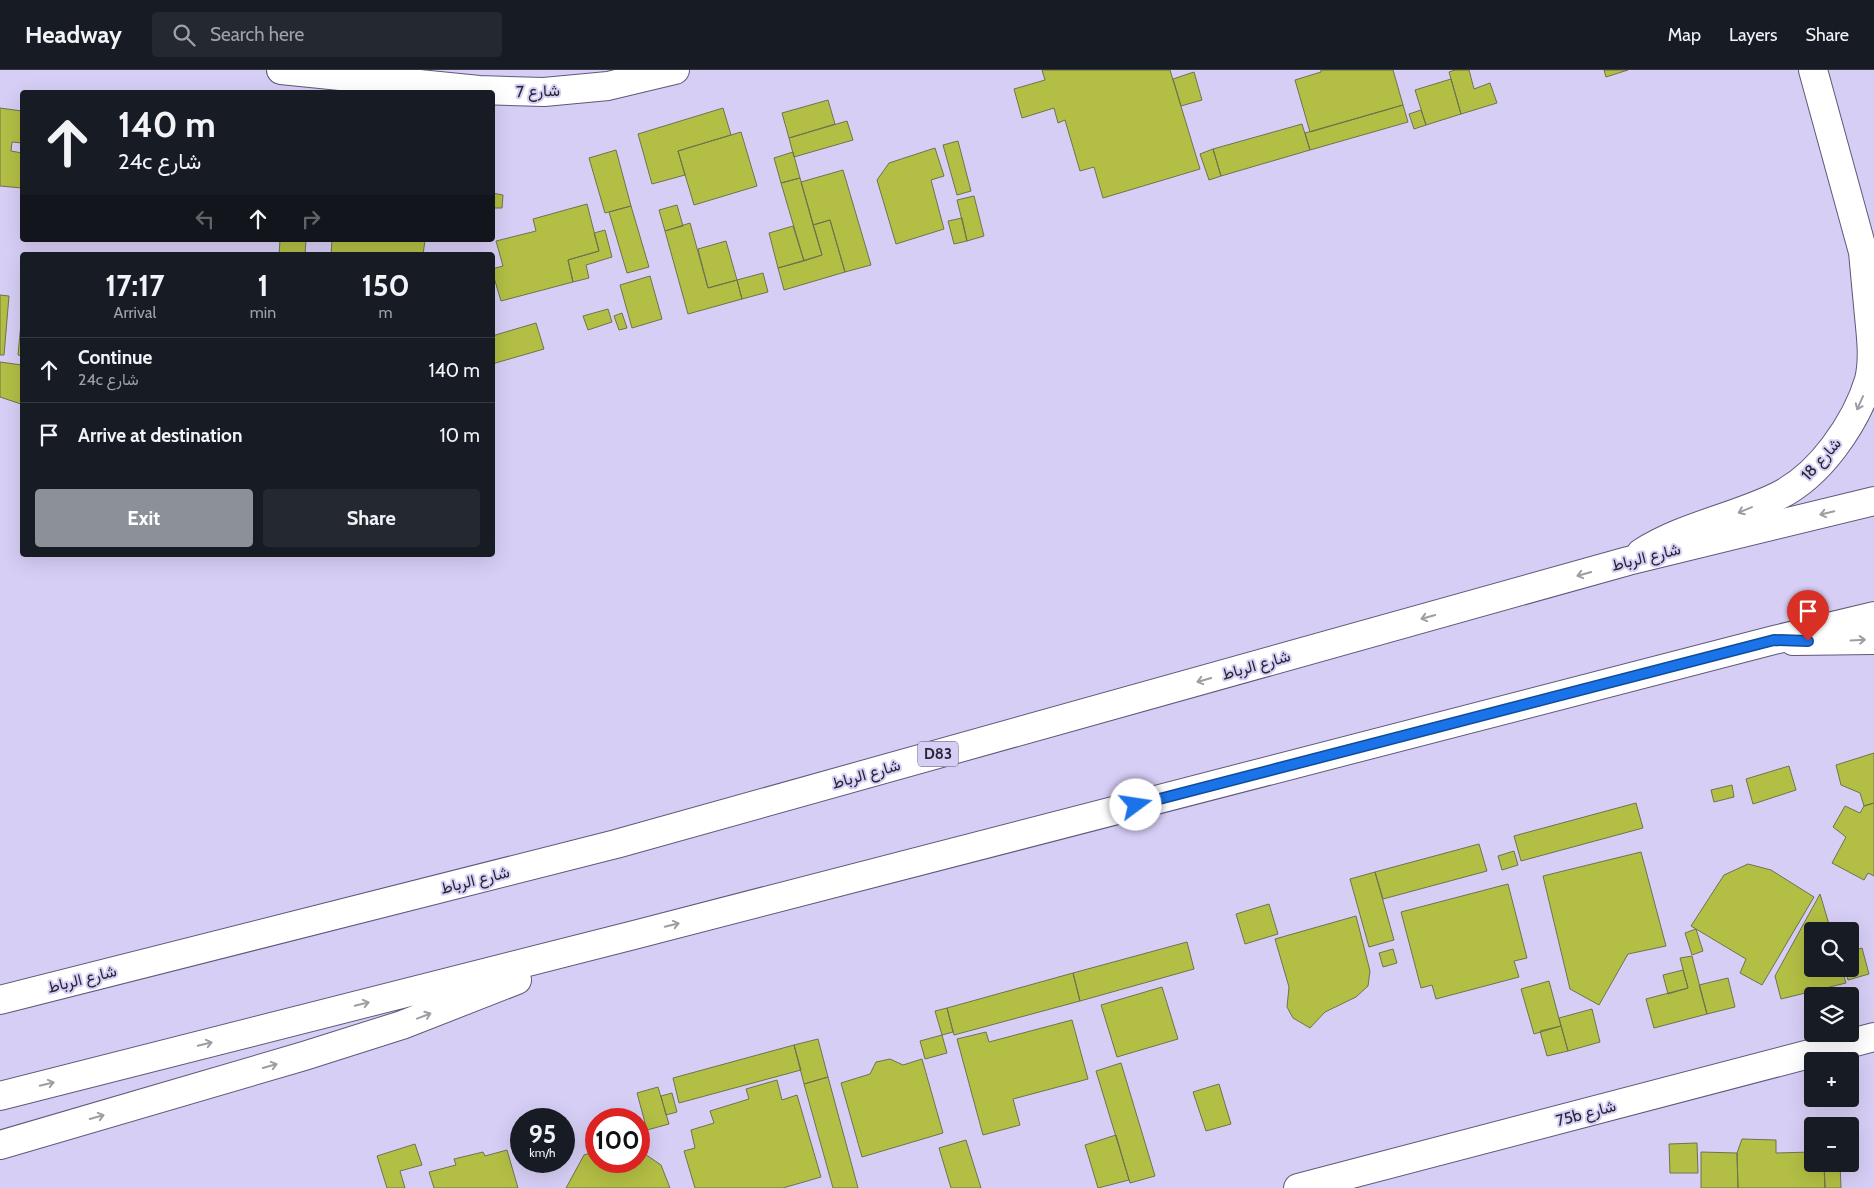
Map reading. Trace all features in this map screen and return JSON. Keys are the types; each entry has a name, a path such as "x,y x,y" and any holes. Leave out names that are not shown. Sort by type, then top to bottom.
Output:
{"main road":[{"name":"شارع 7","path":"281,70 479,90"},
{"name":"شارع 7","path":"495,90 544,92 608,86 675,70"},
{"name":"شارع 18","path":"1813,70 1863,252 1874,279"},
{"name":"شارع 18","path":"1628,561 1671,537 1698,526 1727,518 1779,496 1802,482 1825,459 1845,432 1860,404 1869,379 1872,349 1863,252"},
{"name":"شارع الرباط","path":"0,1000 616,844 1628,561 1874,501"},
{"path":"0,1096 634,935 1774,640 1874,616"},
{"path":"1774,640 1874,640"},
{"path":"8,1144 402,1025 634,935"},
{"name":"75b شارع","path":"1298,1188 1364,1180 1874,1037"}],"building":[{"path":"1042,70 1170,70 1200,169 1103,198 1094,167 1080,171 1065,120 1058,123 1054,108 1022,118 1014,89 1045,80"},
{"path":"1321,70 1393,70 1403,105 1310,132 1295,80 1321,72"},
{"path":"1469,70 1474,89 1490,83 1497,103 1461,114 1449,72"},
{"path":"1604,70 1628,70 1606,77"},
{"path":"1194,72 1202,100 1181,106 1173,79"},
{"path":"1451,79 1461,114 1426,125 1415,90"},
{"path":"828,100 835,124 789,138 782,113"},
{"path":"1403,105 1408,122 1310,150 1305,133"},
{"path":"0,108 20,111 20,143 12,142 11,151 20,153 20,188 0,186"},
{"path":"723,108 731,135 678,151 685,175 652,184 638,134"},
{"path":"1421,110 1426,125 1414,129 1409,114"},
{"path":"847,121 853,140 794,157 789,138"},
{"path":"1302,124 1310,150 1221,176 1213,149"},
{"path":"741,132 757,186 694,205 678,151"},
{"path":"958,141 971,191 957,195 943,145"},
{"path":"935,148 944,176 931,180 944,229 896,244 877,180 889,163"},
{"path":"1213,149 1221,176 1209,180 1200,154"},
{"path":"616,150 631,206 605,213 589,158"},
{"path":"793,152 800,178 781,183 774,158"},
{"path":"843,170 871,265 845,272 830,220 813,225 801,182"},
{"path":"800,178 822,255 804,261 781,183"},
{"path":"495,194 503,195 502,208 495,208"},
{"path":"974,196 984,236 967,241 957,200"},
{"path":"587,204 599,251 568,260 573,282 501,301 495,281 495,268 503,266 496,241 536,231 533,219"},
{"path":"677,205 683,226 665,231 659,210"},
{"path":"631,206 649,267 627,273 609,212"},
{"path":"962,218 967,241 954,244 948,221"},
{"path":"830,220 845,272 784,290 778,268 822,255 813,225"},
{"path":"690,223 708,288 737,280 742,299 688,314 665,231"},
{"path":"793,226 804,261 778,268 769,233"},
{"path":"605,230 612,257 586,265 589,278 573,282 568,260 599,251 594,233"},
{"path":"726,241 737,280 708,288 698,249"},
{"path":"280,242 306,242 305,252 279,252"},
{"path":"332,242 425,242 423,252 331,252"},
{"path":"763,273 768,292 742,299 737,280"},
{"path":"650,276 662,319 632,328 620,285"},
{"path":"0,295 9,296 4,355 0,355"},
{"path":"608,309 612,322 588,330 583,316"},
{"path":"622,313 627,328 619,330 614,316"},
{"path":"536,323 544,349 495,363 495,335"},
{"path":"20,334 20,356 18,355"},
{"path":"0,362 20,365 20,404 0,397"},
{"path":"1874,753 1874,803 1864,806 1860,793 1841,785 1836,765"},
{"path":"1789,766 1796,790 1753,804 1746,779"},
{"path":"1732,785 1734,797 1714,802 1711,790"},
{"path":"1636,803 1643,828 1521,861 1514,836"},
{"path":"1874,803 1874,876 1868,873 1864,880 1832,863 1846,837 1833,827 1845,806 1860,813 1864,806"},
{"path":"1479,844 1487,871 1383,899 1375,872"},
{"path":"1514,851 1518,865 1502,870 1498,856"},
{"path":"1641,852 1666,946 1628,954 1599,1005 1570,989 1543,876"},
{"path":"1748,864 1771,870 1814,897 1762,985 1740,973 1746,959 1691,926 1724,875"},
{"path":"1375,872 1394,940 1369,947 1350,879"},
{"path":"1508,884 1527,958 1514,961 1519,977 1436,999 1432,985 1421,988 1401,912"},
{"path":"1820,894 1828,922 1805,922"},
{"path":"1269,904 1278,934 1245,944 1236,914"},
{"path":"1356,916 1370,971 1368,986 1356,997 1325,1012 1310,1028 1293,1018 1287,1007 1289,987 1275,939"},
{"path":"1804,923 1804,977 1844,977 1846,983 1830,987 1804,987 1804,993 1781,999 1775,976"},
{"path":"1696,929 1703,951 1692,955 1685,933"},
{"path":"1187,942 1194,969 1080,1001 1073,973"},
{"path":"1862,948 1869,974 1859,977 1859,949"},
{"path":"1393,949 1397,963 1383,967 1379,953"},
{"path":"1692,956 1707,1014 1654,1028 1646,999 1688,988 1680,958"},
{"path":"1683,970 1688,988 1668,994 1663,975"},
{"path":"1073,973 1080,1001 954,1035 947,1008"},
{"path":"1847,977 1858,977 1848,980"},
{"path":"1728,978 1735,1007 1707,1014 1699,985"},
{"path":"1549,981 1561,1026 1534,1034 1521,989"},
{"path":"1162,987 1178,1039 1117,1057 1101,1005"},
{"path":"947,1008 953,1032 942,1035 935,1011"},
{"path":"1592,1009 1600,1042 1568,1051 1559,1018"},
{"path":"1072,1020 1088,1079 1013,1099 1020,1125 983,1135 957,1039 986,1032 989,1042"},
{"path":"1561,1026 1568,1051 1547,1056 1540,1031"},
{"path":"942,1035 947,1053 925,1059 920,1041"},
{"path":"818,1039 828,1077 804,1084 794,1045"},
{"path":"794,1045 801,1070 679,1103 673,1078"},
{"path":"890,1059 903,1065 922,1059 943,1133 862,1157 841,1083 870,1074 876,1062"},
{"path":"1121,1063 1155,1176 1130,1183 1096,1071"},
{"path":"828,1077 858,1188 833,1188 804,1084"},
{"path":"777,1080 782,1100 797,1095 821,1177 783,1188 695,1188 684,1151 695,1148 691,1130 714,1123 710,1111 749,1099 746,1089"},
{"path":"1219,1084 1231,1124 1206,1131 1193,1092"},
{"path":"658,1087 669,1124 650,1129 650,1108 641,1108 637,1093"},
{"path":"672,1093 677,1112 666,1115 661,1096"},
{"path":"1116,1135 1129,1180 1098,1188 1085,1145"},
{"path":"1742,1139 1776,1140 1776,1153 1804,1152 1804,1172 1824,1172 1825,1188 1738,1188 1737,1153"},
{"path":"966,1140 981,1188 951,1188 939,1148"},
{"path":"1697,1143 1698,1173 1670,1173 1669,1144"},
{"path":"415,1144 422,1165 400,1171 405,1188 387,1188 377,1156"},
{"path":"507,1150 510,1160 510,1173 514,1173 518,1188 434,1188 429,1172 456,1165 454,1159 483,1152 485,1156"},
{"path":"1701,1152 1737,1153 1738,1188 1701,1188"},
{"path":"584,1155 585,1173 650,1173 650,1158 661,1165 670,1188 566,1188"},
{"path":"1824,1172 1840,1172 1841,1188 1825,1188"}],"route":[{"path":"1136,805 1774,640 1808,641"}]}
